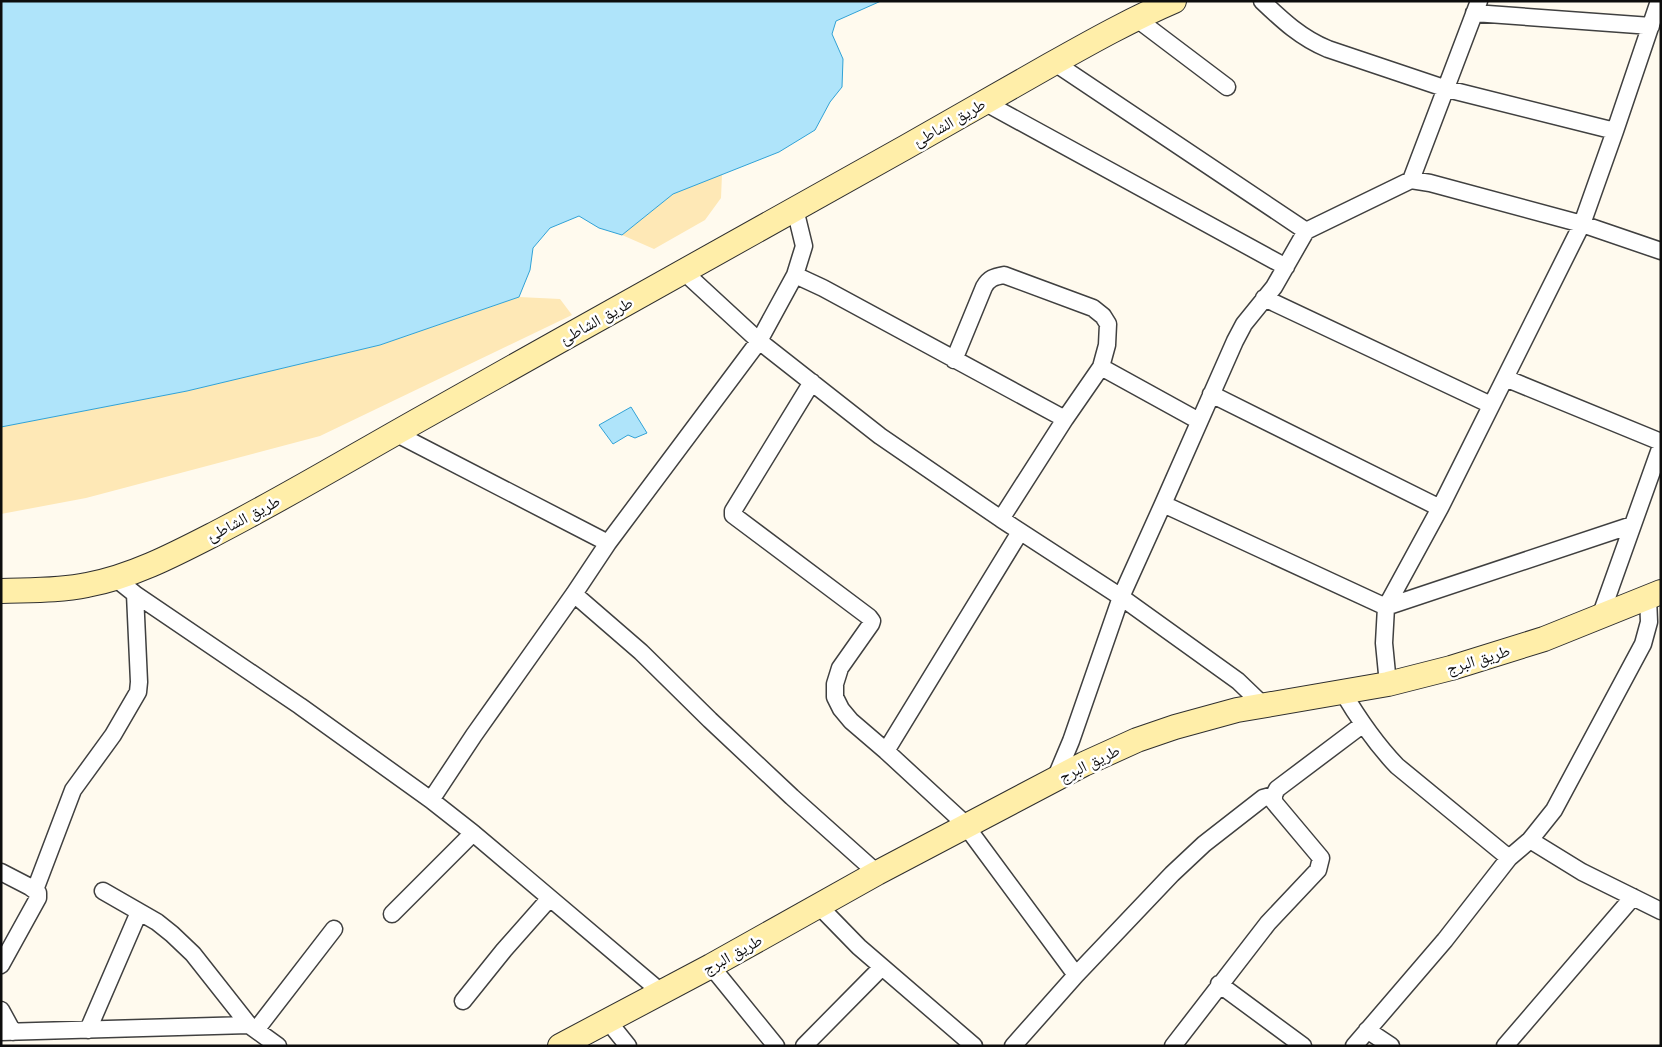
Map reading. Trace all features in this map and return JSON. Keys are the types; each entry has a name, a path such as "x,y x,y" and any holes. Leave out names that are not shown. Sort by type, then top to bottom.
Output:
{"main road":[{"name":"طريق الشاطئ","path":"1,591 86,586 154,564 212,535 795,210 984,102 1136,19 1174,1"},
{"name":"طريق البرج","path":"560,1046 711,966 877,873 1118,748 1167,729 1219,714 1388,684 1428,674 1544,639 1655,594"}],"street":[{"path":"1262,1 1292,29 1313,43 1447,89 1616,131"},
{"path":"1388,684 1384,642 1386,607 1440,508 1582,224 1616,131 1659,1"},
{"path":"1411,180 1477,7 1651,26"},
{"path":"1136,19 1227,87"},
{"path":"1055,63 1306,231"},
{"path":"984,102 1286,267"},
{"path":"1055,779 1071,741 1121,597 1211,394 1244,324 1286,267 1306,231 1411,180 1430,183 1582,224 1661,251"},
{"path":"431,800 474,734 608,543 759,341 795,275 804,246 795,210"},
{"path":"683,271 759,341 880,436 1020,532 1121,597 1238,681 1263,705"},
{"path":"795,275 823,288 1065,419"},
{"path":"954,360 988,280 1004,275 1093,308 1103,316 1108,324 1107,345 1101,367 1001,519"},
{"path":"1264,298 1491,405"},
{"path":"1101,367 1199,421"},
{"path":"1505,378 1661,444 1600,617"},
{"path":"812,382 733,515 872,621 840,668 835,684 835,697 841,709 851,721 886,750 966,826 1076,976"},
{"path":"1211,394 1440,508"},
{"path":"395,433 608,543"},
{"path":"1163,504 1386,607 1632,525"},
{"path":"886,750 1020,532"},
{"path":"115,578 135,594 300,706 431,800 473,832 661,992"},
{"path":"35,890 73,790 113,734 138,692 135,594"},
{"path":"574,594 640,652 751,759 877,873"},
{"path":"1354,1046 1445,940 1510,858 1530,840 1554,810 1643,644 1650,622 1655,594"},
{"path":"1342,692 1362,725 1397,766 1510,858"},
{"path":"1173,1046 1268,923 1318,870 1321,858 1274,802 1274,795 1277,789 1362,725"},
{"path":"1013,1046 1158,889 1204,844 1263,798 1274,795"},
{"path":"392,914 473,832"},
{"path":"1530,840 1582,872 1661,911"},
{"path":"1,872 38,893 38,898 1,965"},
{"path":"102,892 157,922 184,945 261,1037"},
{"path":"1505,1046 1633,897"},
{"path":"463,1001 504,950 550,898"},
{"path":"819,906 844,933 974,1046"},
{"path":"88,1030 139,912"},
{"path":"261,1037 334,929"},
{"path":"711,966 776,1046"},
{"path":"804,1046 882,967"},
{"path":"1219,984 1304,1046"},
{"path":"1,1010 7,1032 88,1030 261,1037"},
{"path":"608,1021 628,1046"},
{"path":"1367,1030 1391,1046"}],"sand":[{"path":"722,174 721,198 705,220 654,249 622,235 673,194"},
{"path":"519,297 560,299 572,315 320,436 86,498 1,514 1,427 187,391 380,345"}],"water":[{"path":"1,1 881,1 836,21 832,34 843,59 842,87 830,102 815,130 779,152 673,194 622,235 599,228 579,216 550,228 533,248 530,270 519,297 380,345 187,391 1,427"},
{"path":"631,407 647,433 635,438 628,435 613,444 599,425"}]}
